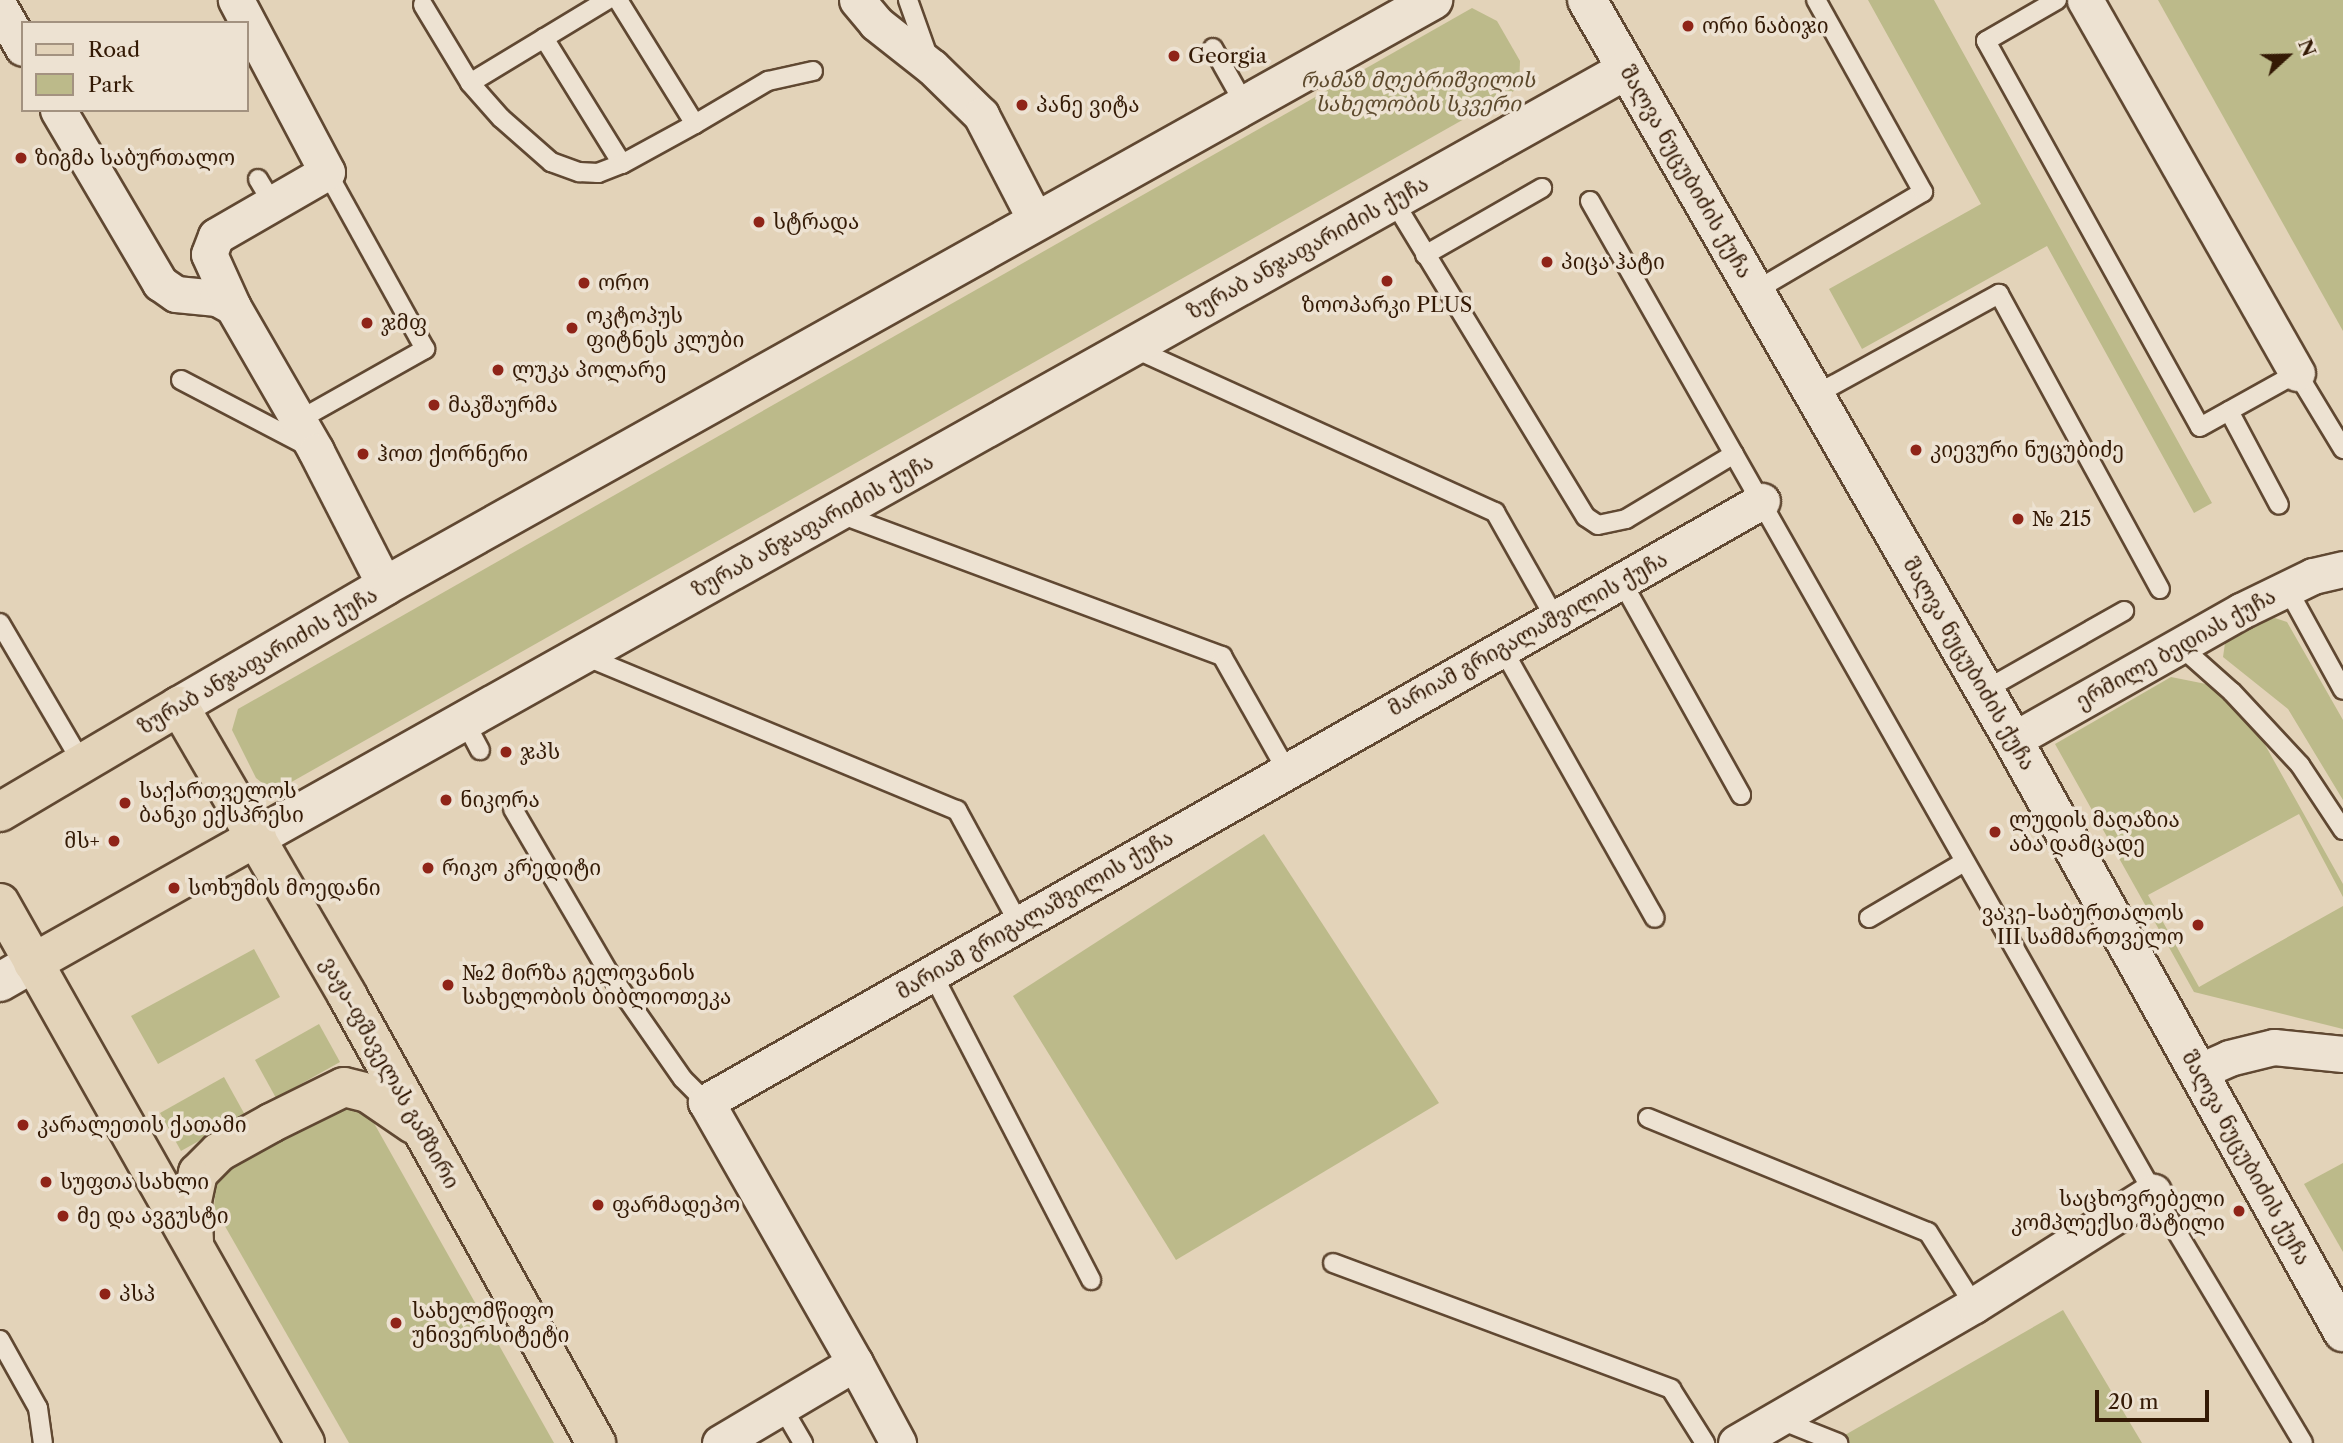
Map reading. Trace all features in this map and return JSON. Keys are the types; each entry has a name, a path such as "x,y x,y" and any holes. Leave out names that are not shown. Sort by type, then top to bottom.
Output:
{"main road":[{"name":"ზურაბ ანჯაფარიძის ქუჩა","path":"0,812 385,586 1433,0"},
{"name":"შალვა ნუცუბიძის ქუჩა","path":"1587,0 2013,740 2343,1332"},
{"name":"ზურაბ ანჯაფარიძის ქუჩა","path":"0,982 257,838 473,736 582,655 1626,70"},
{"name":"ვაჟა-ფშაველას გამზირი","path":"179,706 257,838 596,1443"},
{"path":"0,903 305,1443"},
{"path":"194,1247 193,1186 206,1161 295,1110 330,1092 355,1088 420,1129"}],"street":[{"path":"236,0 247,21"},
{"path":"857,0 876,23 932,67 981,115 1036,221"},
{"path":"2085,0 2297,373"},
{"path":"0,8 21,45"},
{"path":"248,23 327,172 265,191 216,236 209,254 233,307 316,451 385,586"},
{"path":"59,112 160,283 176,294 217,298 233,307"},
{"name":"მარიამ გრიგალაშვილის ქუჩა","path":"706,1102 1018,922 1762,501"},
{"name":"ერმილე ბედიას ქუჩა","path":"2013,740 2179,645 2287,588 2343,569"},
{"path":"2198,1072 2228,1058 2274,1047 2343,1054"},
{"path":"706,1102 898,1443"},
{"path":"1736,1443 1974,1305 2153,1192"},
{"path":"720,1443 855,1363"}],"lane":[{"path":"470,83 607,0"},
{"path":"618,0 695,124"},
{"path":"908,0 932,67"},
{"path":"1755,291 1923,192 1816,0"},
{"path":"2057,0 1986,41 2200,427 2297,373 2343,449"},
{"path":"424,2 470,83 501,118 551,162 579,173 598,173 622,164 768,81 813,71"},
{"path":"544,38 622,164"},
{"path":"1213,48 1245,105"},
{"path":"299,421 425,349 327,172"},
{"path":"1425,255 1542,188"},
{"path":"1393,201 1586,517 1598,525 1626,519 1734,454"},
{"path":"1590,201 2153,1192 2302,1443"},
{"path":"1815,395 1999,294 2160,589"},
{"path":"1131,347 1495,512 1555,618"},
{"path":"181,380 316,451"},
{"path":"2229,411 2279,505"},
{"path":"837,512 1222,656 1287,771"},
{"path":"1622,582 1741,795"},
{"path":"2287,588 2343,690"},
{"path":"1985,691 2123,611"},
{"path":"0,623 82,764"},
{"path":"2179,645 2232,692 2300,765 2343,830"},
{"path":"1502,648 1655,918"},
{"path":"582,655 957,810 1018,922"},
{"path":"513,809 609,973 683,1079 706,1102"},
{"path":"1869,918 1964,862"},
{"path":"932,973 1091,1280"},
{"path":"1647,1118 1928,1232 1974,1305"},
{"path":"1333,1263 1671,1389 1705,1443"},
{"path":"0,1340 5,1357 38,1408 43,1443"},
{"path":"782,1407 803,1443"},
{"path":"1778,1419 1838,1443"}],"green space":[{"path":"1868,0 1934,0 2212,503 2194,513 2047,246 1862,349 1829,289 1981,204"},
{"path":"2158,0 2343,0 2343,331"},
{"name":"რამაზ მღებრიშვილის სახელობის სკვერი","path":"1472,8 1497,21 1520,61 1519,88 288,784 266,786 256,778 232,730 238,709"},
{"path":"2275,618 2287,622 2343,720 2343,800 2288,709 2223,657 2225,643 2240,628"},
{"path":"2171,677 2206,684 2250,718 2343,884 2343,897 2299,814 2148,895 2199,987 2343,906 2343,1029 2194,992 2055,744"},
{"path":"1264,834 1439,1103 1176,1260 1013,996"},
{"path":"254,949 280,997 158,1064 131,1016"},
{"path":"319,1024 340,1062 276,1098 255,1060"},
{"path":"224,1077 245,1115 181,1151 160,1113"},
{"path":"342,1104 370,1116 554,1443 349,1443 214,1207 217,1176"},
{"path":"2343,1163 2343,1252 2304,1184"},
{"path":"2063,1310 2142,1443 1831,1443"}],"place":[{"name":"ორი ნაბიჯი","path":"1688,26"},
{"name":"Georgia","path":"1174,56"},
{"name":"პანე ვიტა","path":"1022,105"},
{"name":"ზიგმა საბურთალო","path":"21,158"},
{"name":"სტრადა","path":"759,222"},
{"name":"პიცა ჰატი","path":"1547,262"},
{"name":"ზოოპარკი PLUS","path":"1387,281"},
{"name":"ორო","path":"584,283"},
{"name":"ჯმფ","path":"367,323"},
{"name":"ოკტოპუს ფიტნეს კლუბი","path":"572,328"},
{"name":"ლუკა პოლარე","path":"498,370"},
{"name":"მაკშაურმა","path":"434,405"},
{"name":"კიევური ნუცუბიძე","path":"1916,450"},
{"name":"ჰოთ ქორნერი","path":"363,454"},
{"name":"№ 215","path":"2018,519"},
{"name":"ჯპს","path":"506,752"},
{"name":"ნიკორა","path":"446,800"},
{"name":"საქართველოს ბანკი ექსპრესი","path":"125,803"},
{"name":"ლუდის მაღაზია აბა დამცადე","path":"1995,832"},
{"name":"მს+","path":"114,841"},
{"name":"რიკო კრედიტი","path":"428,868"},
{"name":"სოხუმის მოედანი","path":"174,888"},
{"name":"ვაკე-საბურთალოს III სამმართველო","path":"2198,925"},
{"name":"№2 მირზა გელოვანის სახელობის ბიბლიოთეკა","path":"448,985"},
{"name":"კარალეთის ქათამი","path":"23,1125"},
{"name":"სუფთა სახლი","path":"46,1182"},
{"name":"ფარმადეპო","path":"598,1205"},
{"name":"საცხოვრებელი კომპლექსი შატილი","path":"2239,1211"},
{"name":"მე და ავგუსტი","path":"63,1216"},
{"name":"პსპ","path":"105,1294"},
{"name":"სახელმწიფო უნივერსიტეტი","path":"396,1323"}]}
